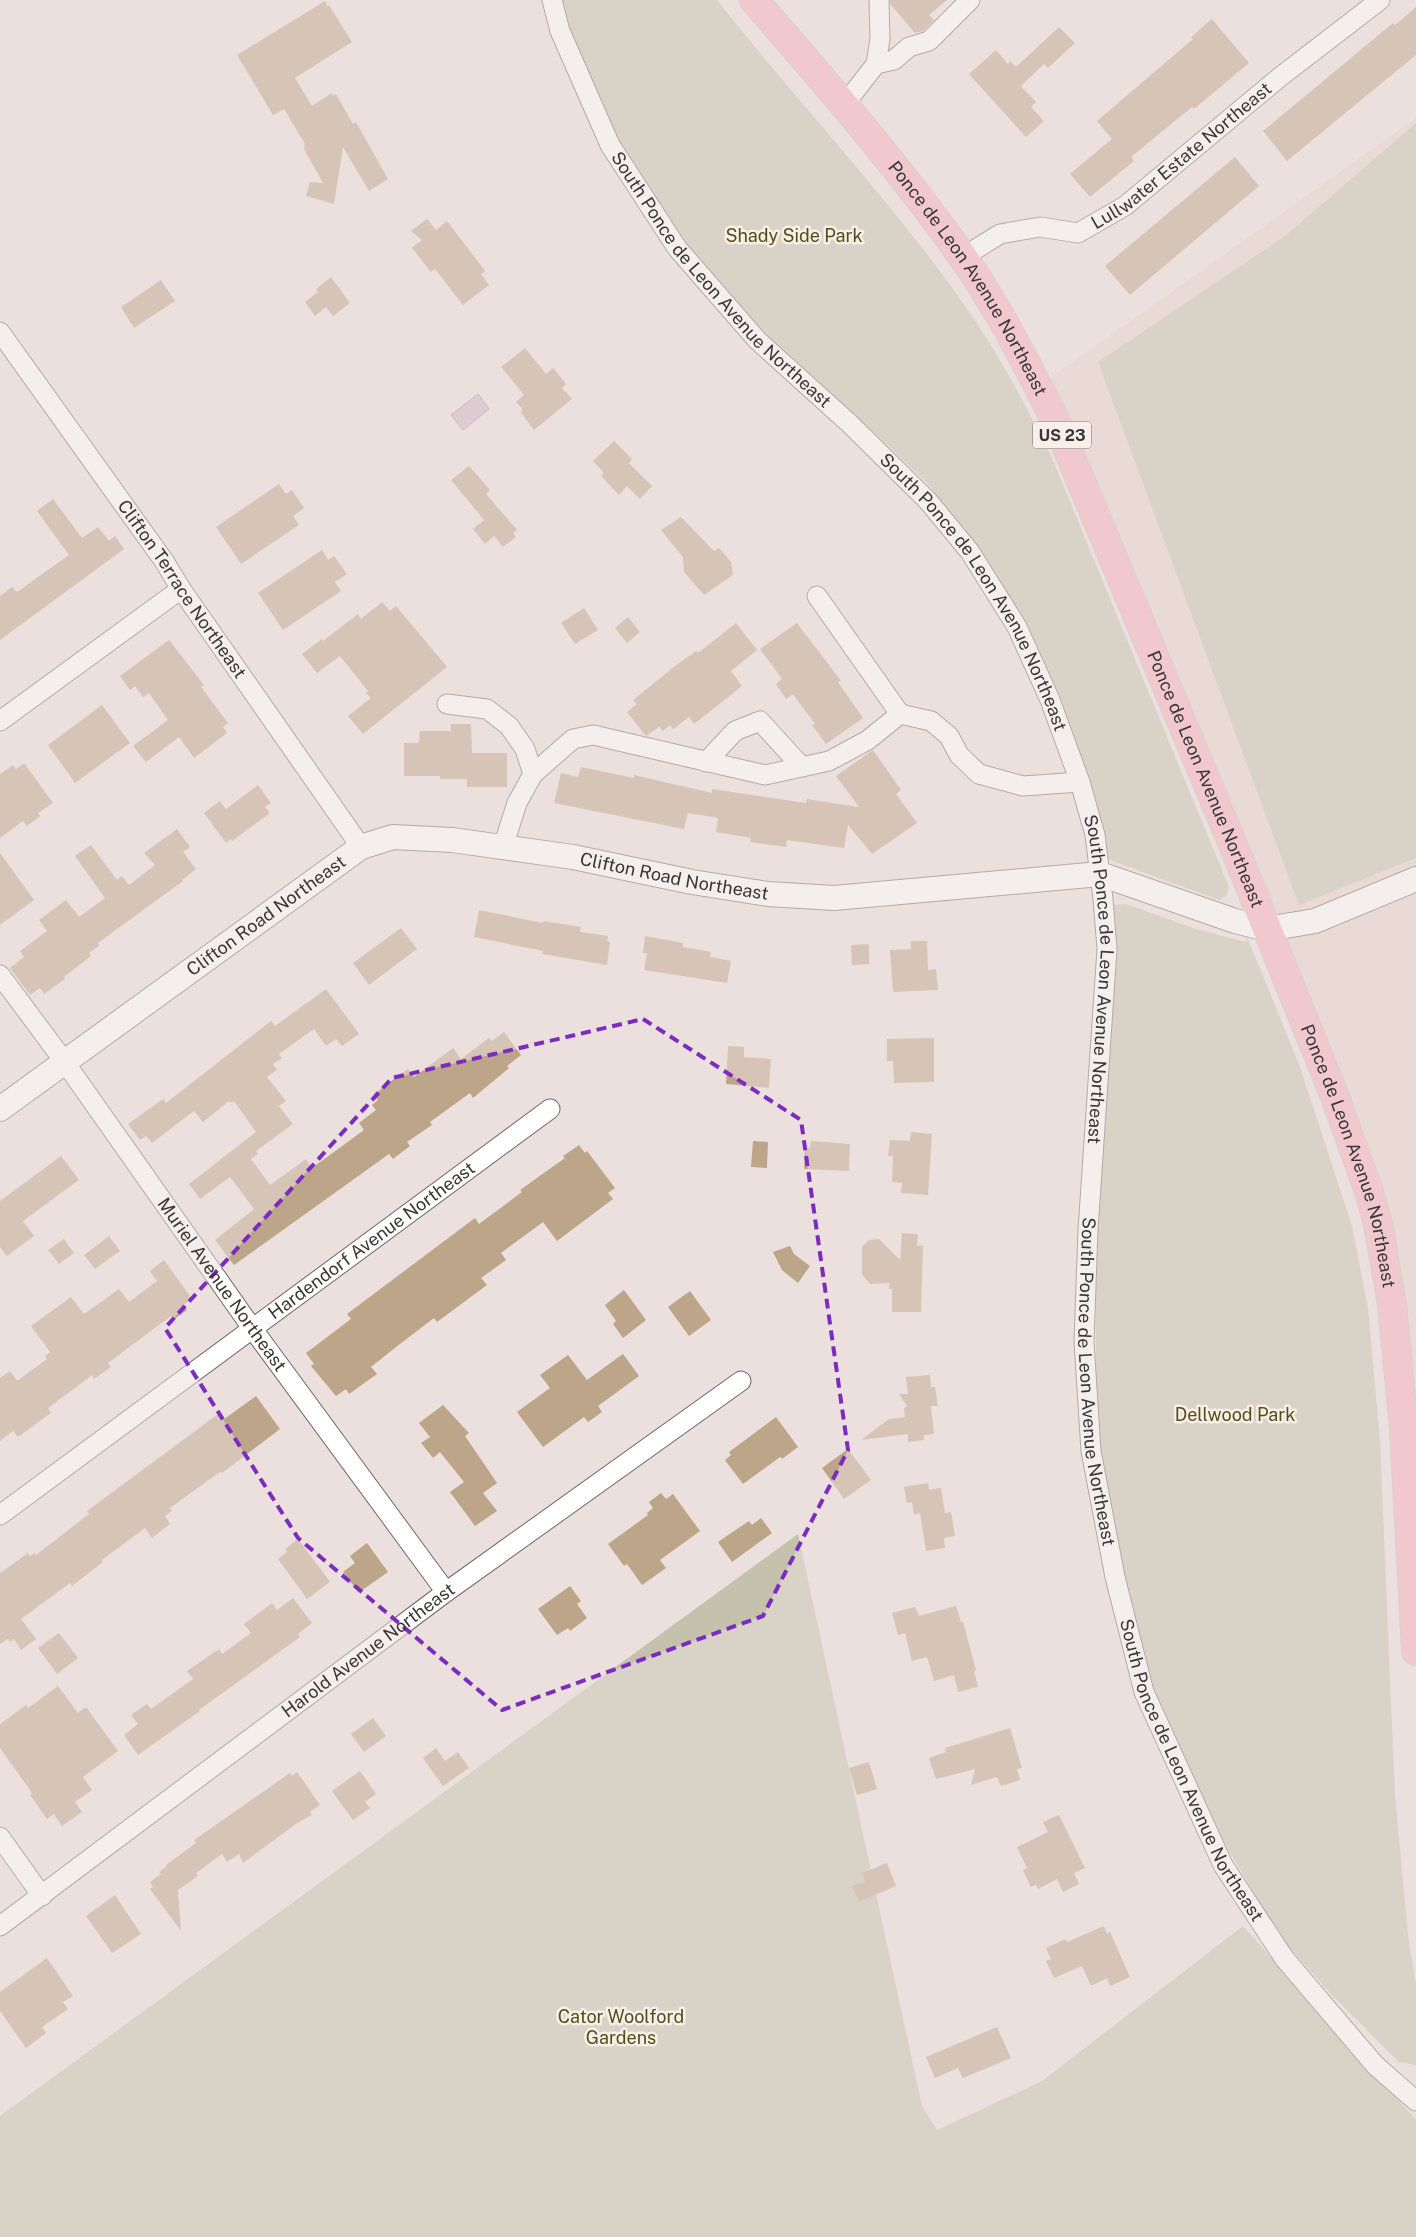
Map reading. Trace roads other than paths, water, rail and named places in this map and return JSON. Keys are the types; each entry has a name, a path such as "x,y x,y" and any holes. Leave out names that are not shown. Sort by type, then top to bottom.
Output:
{"highway":[{"name":"Ponce de Leon Avenue Northeast","path":"754,0 886,154 963,257 1012,336 1057,424 1335,1097 1378,1224 1392,1305 1403,1420 1416,1651"}],"street":[{"name":"South Ponce de Leon Avenue Northeast","path":"552,0 560,31 610,145 677,248 757,340 850,424 928,501 970,552 1017,627 1050,700 1080,782 1095,836 1107,948 1088,1230 1084,1342 1091,1451 1115,1577 1140,1677 1148,1701 1223,1865 1284,1958 1376,2065 1416,2101"},
{"path":"844,104 876,64 880,39 879,0"},
{"path":"876,64 894,60 909,47 929,41 970,0"},
{"name":"Lullwater Estate Northeast","path":"963,257 1000,234 1040,227 1078,233 1125,206 1280,77 1380,0"},
{"path":"880,39 893,40 909,47"},
{"name":"Clifton Terrace Northeast","path":"0,332 164,561 181,589 361,847"},
{"path":"0,721 181,589"},
{"path":"817,596 900,714 931,721 949,736 959,755 979,774 1023,786 1080,782"},
{"path":"447,704 488,709 509,726 525,749 533,774"},
{"path":"503,847 517,803 533,774 572,739 593,735 765,775 829,761 868,740 900,714"},
{"path":"706,762 735,731 760,722 802,766"},
{"name":"Clifton Road Northeast","path":"0,1109 361,847 393,838 452,840 573,857 692,882 768,894 834,898 1100,874 1235,921 1267,930 1315,921 1416,879"},
{"name":"Muriel Avenue Northeast","path":"0,975 64,1061 252,1328 446,1592"},
{"name":"Hardendorf Avenue Northeast","path":"0,1515 550,1109"},
{"name":"Harold Avenue Northeast","path":"0,1926 446,1592 741,1381"},
{"path":"0,1837 42,1896"}],"park label":[{"name":"Shady Side Park","path":"794,236"},
{"name":"Dellwood Park","path":"1235,1415"},
{"name":"Cator Woolford Gardens","path":"621,2027"}]}
